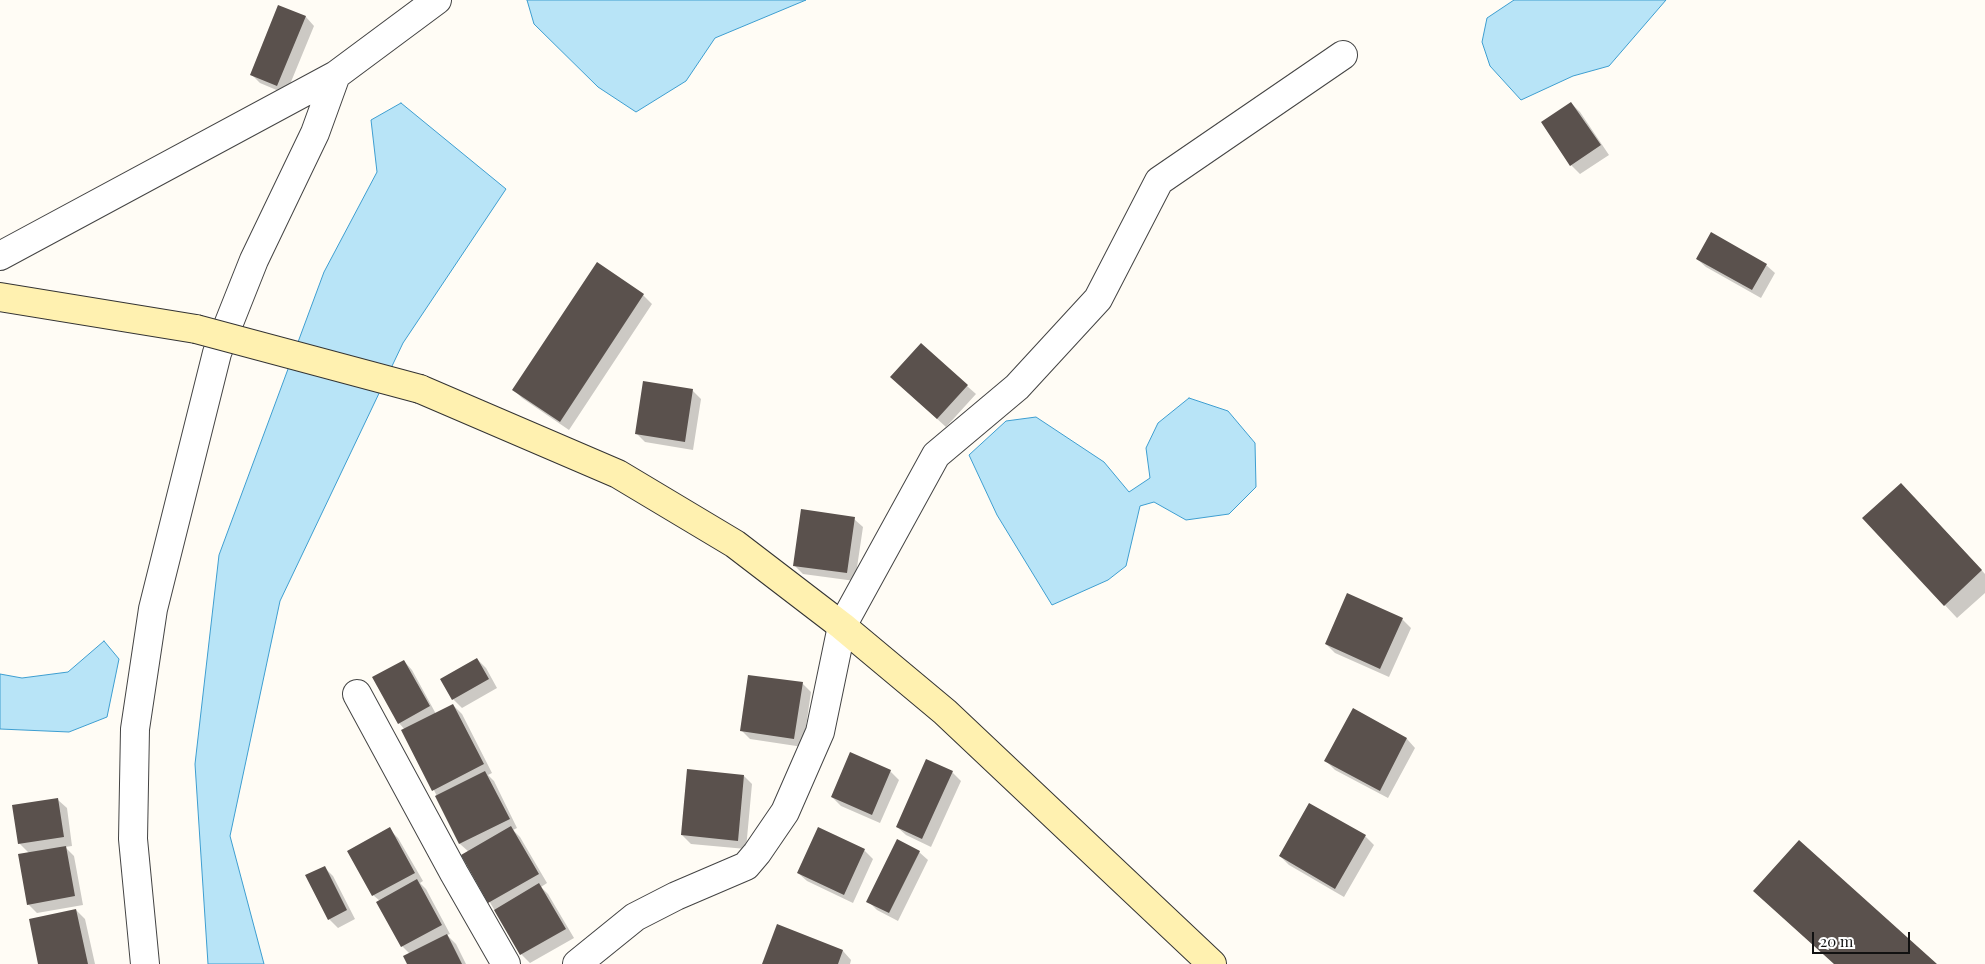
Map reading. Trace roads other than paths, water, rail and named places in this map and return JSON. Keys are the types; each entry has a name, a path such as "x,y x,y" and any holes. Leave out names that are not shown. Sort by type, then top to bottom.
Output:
{"main road":[{"path":"0,297 196,329 420,389 618,474 735,544 842,626 945,712 1212,964"}],"street":[{"path":"0,256 336,75 437,0"},
{"path":"578,964 635,917 676,896 746,866 757,853 784,812 820,732 842,626 936,455 1017,387 1098,299 1159,181 1343,55"},
{"path":"145,964 133,839 135,730 153,608 217,353 254,260 315,133 336,75"},
{"path":"356,694 506,964"}],"water":[{"path":"527,0 806,0 715,38 686,81 636,112 598,87 534,24"},
{"path":"1514,0 1666,0 1609,66 1573,76 1521,100 1490,66 1482,42 1487,18"},
{"path":"401,103 506,189 403,343 280,601 230,836 264,964 208,964 195,764 219,555 324,272 377,172 371,120"},
{"path":"1189,398 1228,411 1255,443 1256,487 1229,514 1186,520 1154,502 1140,506 1126,566 1108,580 1052,605 997,515 969,455 1006,421 1036,417 1104,462 1129,492 1150,478 1146,448 1158,423"},
{"path":"104,641 119,659 107,717 69,732 0,729 0,674 22,678 68,672"}]}
